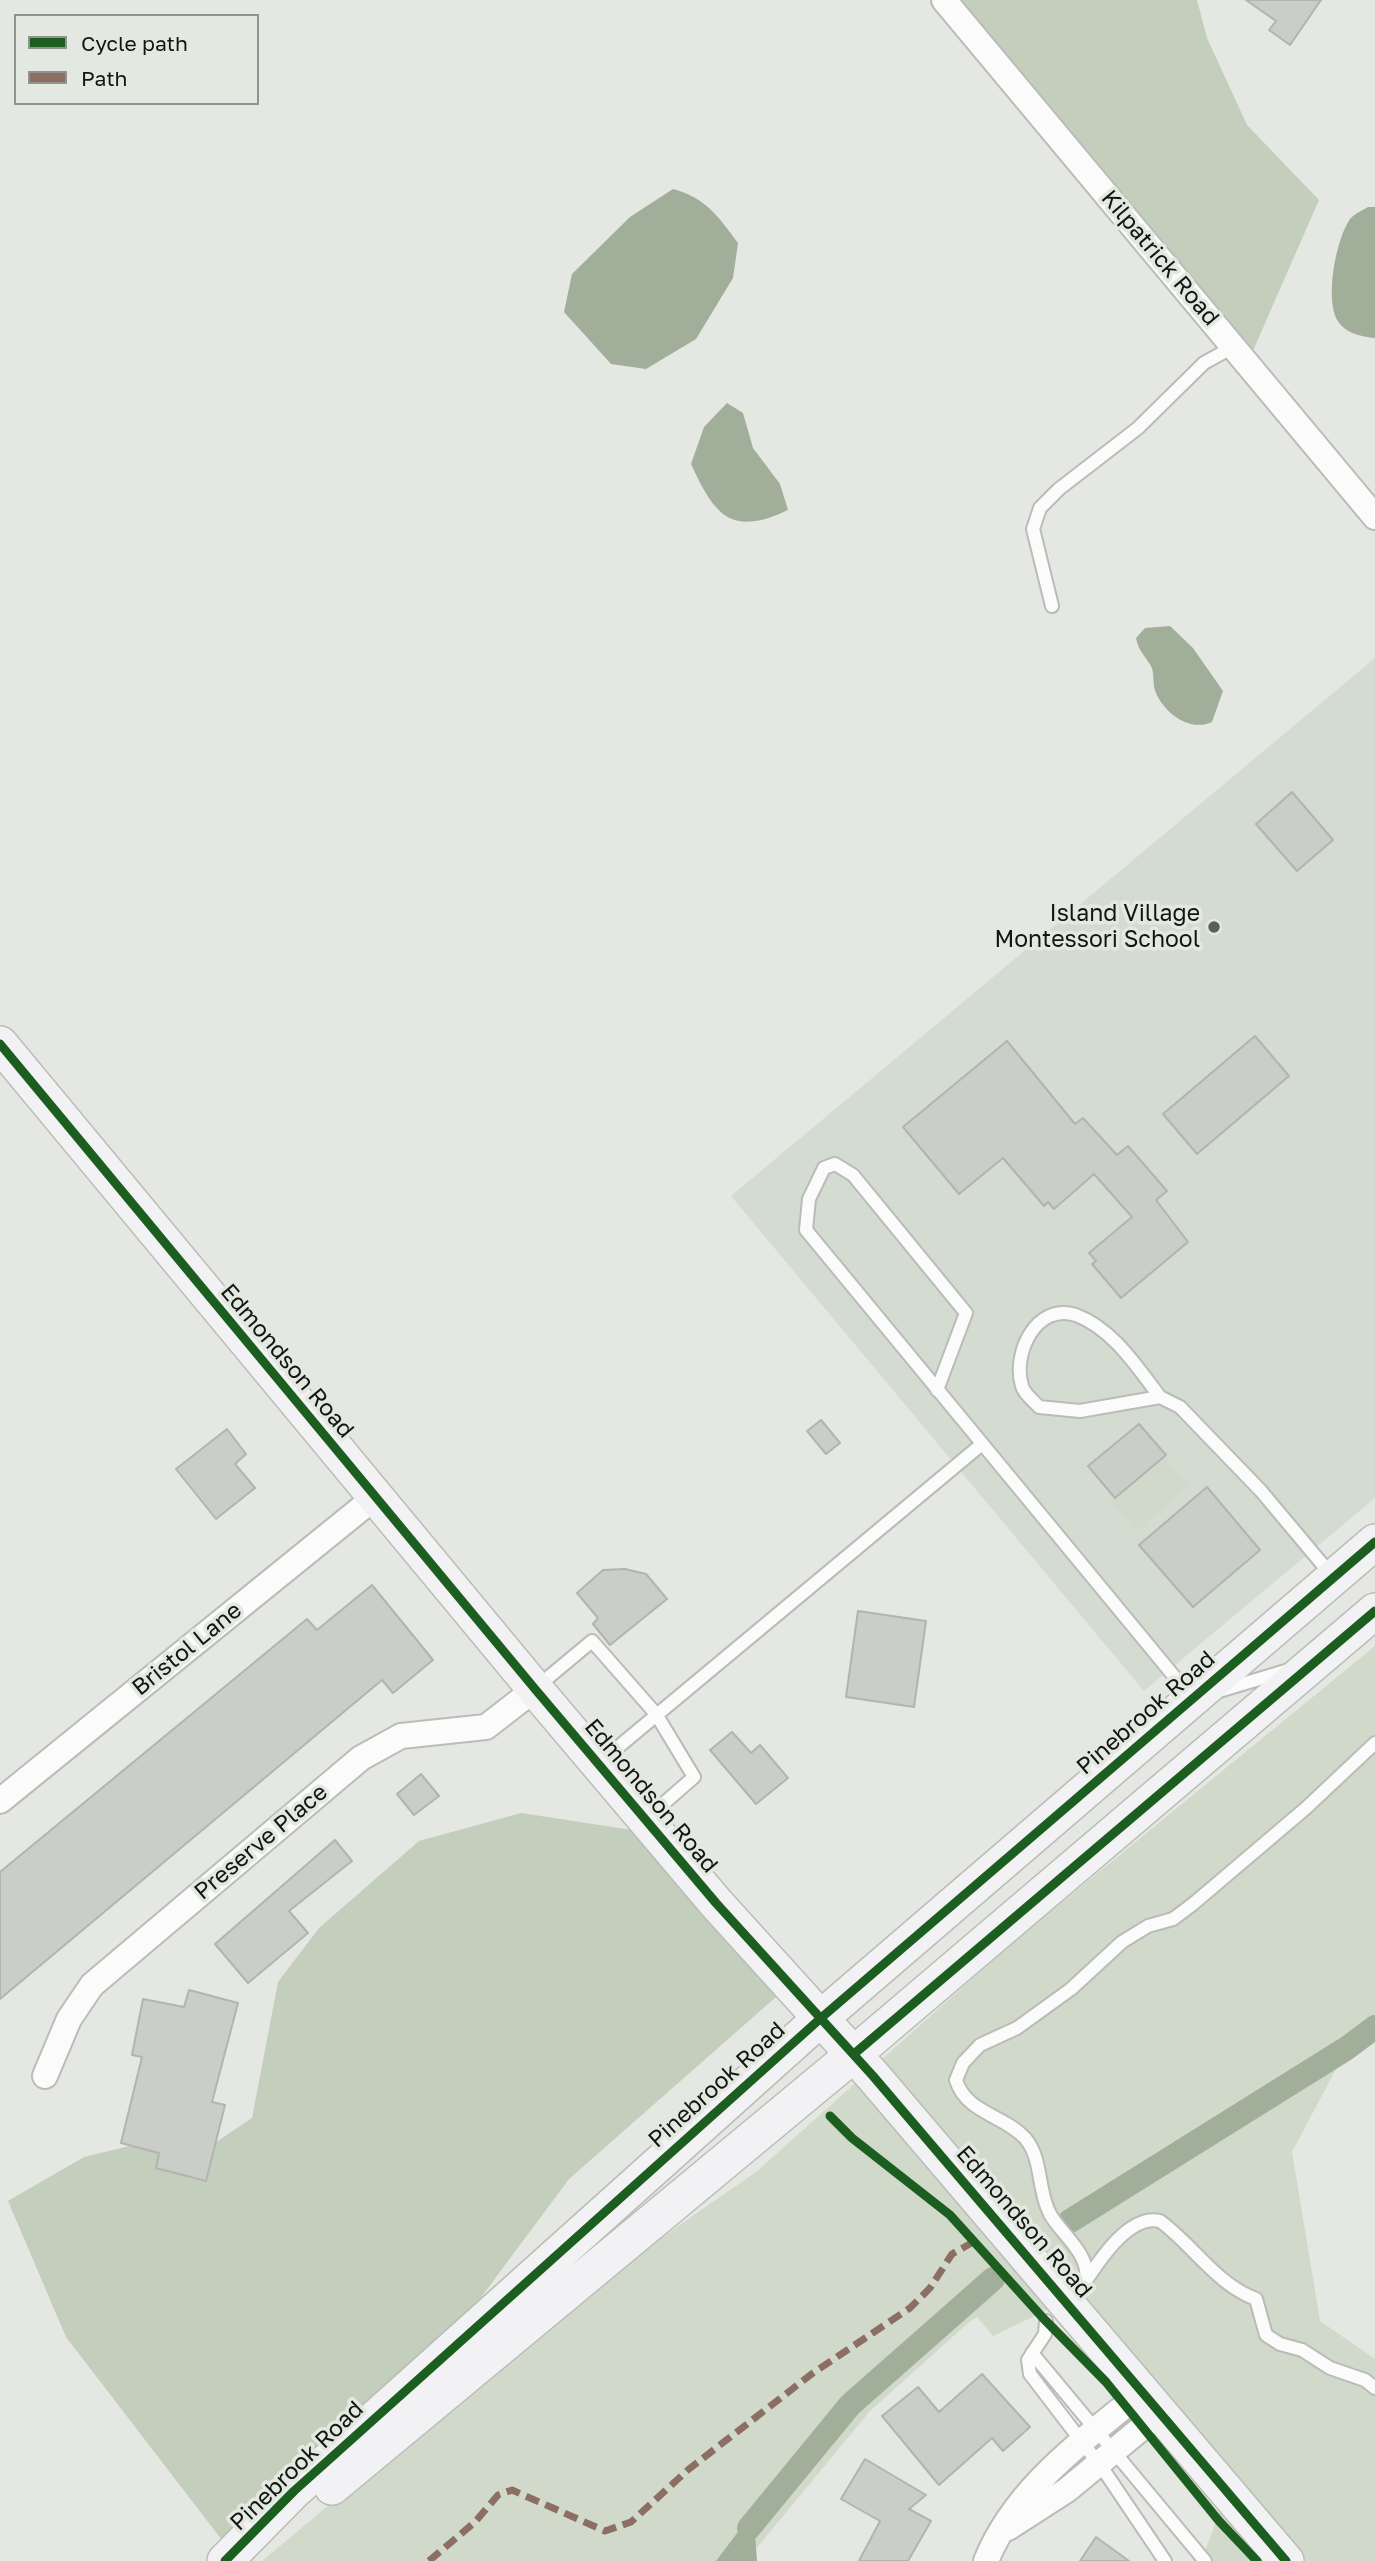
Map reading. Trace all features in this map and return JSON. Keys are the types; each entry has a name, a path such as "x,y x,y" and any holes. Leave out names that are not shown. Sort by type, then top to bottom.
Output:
{"street":[{"name":"Kilpatrick Road","path":"944,0 1375,517"},
{"name":"Edmondson Road","path":"0,1044 598,1764 854,2054 1286,2561"},
{"name":"Bristol Lane","path":"0,1801 374,1497"},
{"name":"Pinebrook Road","path":"225,2561 304,2482 821,2018 1375,1542"},
{"name":"Pinebrook Road","path":"244,2561 854,2054 1375,1611"},
{"name":"Preserve Place","path":"45,2076 69,2019 92,1985 361,1758 401,1736 486,1727 535,1689"},
{"path":"986,2561 1002,2532 1040,2478 1089,2436 1152,2401"},
{"path":"1002,2532 1053,2500 1106,2458 1152,2401"}],"lane":[{"path":"1052,606 1032,529 1040,508 1059,489 1138,428 1204,363 1234,347"},
{"path":"937,1390 966,1312 853,1175 835,1164 824,1168 809,1199 806,1230 937,1390 1192,1699 1314,1663"},
{"path":"1160,1398 1080,1411 1039,1407 1022,1388 1020,1359 1029,1334 1048,1316 1073,1314 1094,1324 1123,1349 1160,1398 1180,1407 1261,1491 1333,1577"},
{"path":"598,1764 982,1444"},
{"path":"535,1689 592,1641 656,1714 694,1777 646,1820"},
{"path":"1375,1743 1306,1808 1173,1919 1148,1926 1122,1942 1071,1989 1017,2028 972,2051 962,2063 956,2080 971,2104 1017,2132 1028,2143 1036,2159 1046,2204 1079,2253 1087,2272 1086,2279 1132,2228 1152,2219 1160,2221 1229,2283 1244,2295 1256,2300 1266,2335 1280,2344 1303,2350 1330,2368 1365,2381 1375,2388"},
{"path":"1046,2321 1045,2334 1028,2360 1030,2374 1089,2436 1106,2458 1165,2561"},
{"path":"1032,2353 1106,2458 1205,2561"}],"shaded area":[{"path":"949,0 1197,0 1207,38 1247,125 1319,200 1248,362"},
{"path":"673,189 703,203 738,243 733,278 696,339 646,369 611,364 564,312 572,274 630,217"},
{"path":"1368,207 1375,207 1375,338 1354,334 1344,328 1337,320 1332,297 1340,240 1352,217"},
{"path":"727,403 743,413 753,448 780,484 788,510 752,522 739,521 727,517 708,497 691,464 704,427"},
{"path":"1170,626 1193,648 1223,691 1212,722 1195,725 1179,719 1165,708 1156,693 1151,666 1136,638 1145,628"},
{"name":"Island Village Montessori School","path":"1375,658 1375,1498 1144,1691 731,1196"},
{"path":"1164,1457 1189,1486 1136,1531 1111,1502"},
{"path":"1375,1646 1375,2027 1347,2048 1292,2152 1320,2321 1375,2359 1375,2561 1303,2561 879,2062 1011,1944"},
{"path":"521,1813 632,1830 776,1997 569,2179 465,2319 225,2544 66,2337 8,2201 84,2157 142,2143 213,2144 252,2118 278,1982 319,1928 419,1841"},
{"path":"859,2080 1053,2307 993,2336 977,2317 968,2323 870,2411 755,2550 757,2561 262,2561 582,2293 756,2172"},
{"path":"1222,2507 1268,2561 1201,2561"},
{"path":"744,2524 755,2534 757,2561 716,2561"}],"building":[{"path":"1246,0 1321,0 1290,45 1269,30 1276,21"},
{"path":"1292,792 1333,840 1297,871 1256,824"},
{"path":"1255,1036 1289,1076 1197,1154 1163,1114"},
{"path":"1007,1041 1075,1124 1083,1118 1117,1155 1128,1146 1167,1191 1156,1200 1188,1242 1121,1298 1092,1264 1096,1261 1089,1253 1132,1217 1094,1174 1054,1209 1048,1202 1044,1206 1003,1158 959,1194 903,1127"},
{"path":"821,1420 840,1443 826,1454 807,1431"},
{"path":"1139,1424 1166,1455 1115,1498 1088,1466"},
{"path":"227,1429 246,1454 235,1464 255,1488 216,1519 176,1469"},
{"path":"1207,1487 1260,1550 1193,1607 1139,1545"},
{"path":"625,1569 646,1574 667,1599 610,1645 593,1624 598,1618 577,1593 603,1570"},
{"path":"372,1585 433,1660 393,1693 382,1680 0,1999 0,1872 307,1619 317,1630"},
{"path":"858,1611 926,1621 914,1707 846,1697"},
{"path":"732,1732 751,1753 760,1745 788,1778 756,1804 710,1750"},
{"path":"421,1774 439,1796 414,1815 397,1794"},
{"path":"335,1840 352,1861 289,1911 308,1933 248,1983 215,1944"},
{"path":"189,1990 238,2003 212,2102 225,2105 206,2181 156,2168 159,2153 121,2143 142,2057 132,2055 143,1999 184,2007"},
{"path":"982,2374 1030,2427 1003,2451 992,2438 939,2485 882,2416 918,2387 939,2412"},
{"path":"865,2459 926,2495 909,2509 931,2521 908,2561 859,2561 880,2521 841,2499"},
{"path":"1096,2537 1129,2561 1080,2561"}],"waterway":[{"path":"1070,2221 1347,2048 1375,2027"},
{"path":"749,2528 850,2405 993,2279"}],"marked path":[{"path":"429,2561 475,2522 498,2495 512,2490 605,2531 631,2522 689,2469 813,2373 910,2308 930,2288 952,2254 975,2241"}],"cycle path":[{"path":"0,1044 716,1903 873,2076 1286,2561"},
{"path":"225,2561 294,2491 821,2018 1375,1542"},
{"path":"854,2054 1375,1611"},
{"path":"830,2116 852,2138 950,2215 1043,2318 1106,2382 1219,2521 1257,2561"}],"place":[{"name":"Island Village Montessori School","path":"1214,927"}]}
